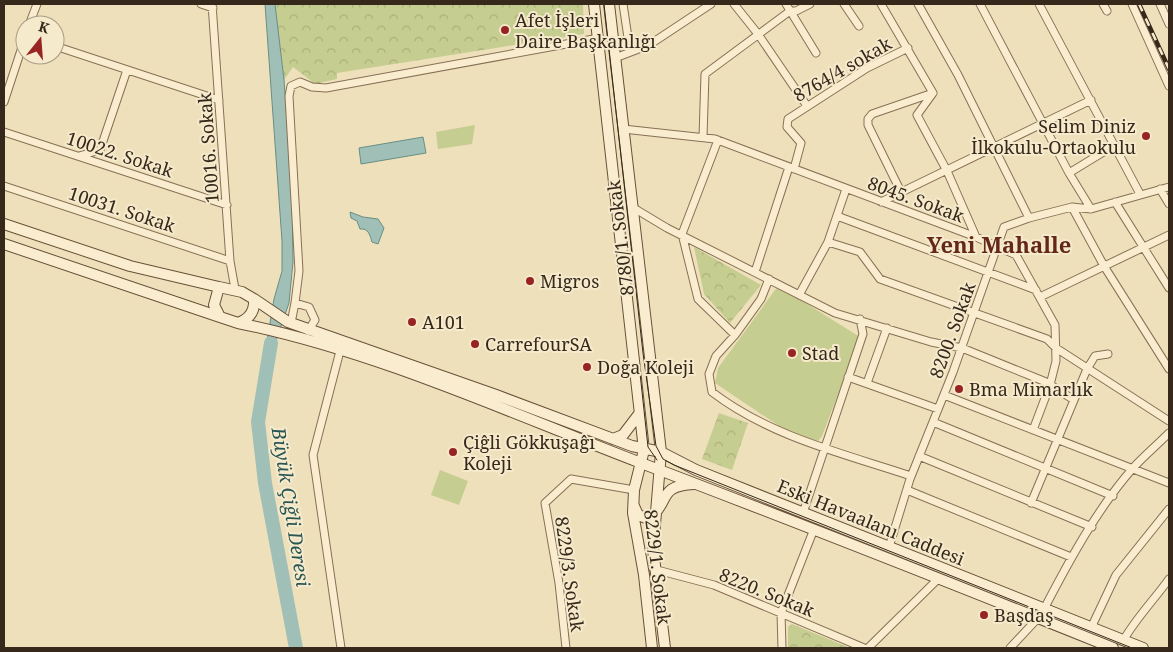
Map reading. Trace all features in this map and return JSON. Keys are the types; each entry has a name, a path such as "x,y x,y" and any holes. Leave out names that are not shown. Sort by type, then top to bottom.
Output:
{"street":[{"path":"201,4 213,6"},
{"name":"8229/1. Sokak","path":"594,4 644,450 634,490 634,505 636,537 644,575 652,648"},
{"name":"8780/1. Sokak","path":"609,4 661,452 659,469"},
{"path":"623,4 630,52"},
{"path":"615,58 648,44 711,4"},
{"path":"734,4 758,34 807,106"},
{"path":"786,4 816,53"},
{"path":"703,137 705,74 790,11 796,11 810,4"},
{"path":"844,4 858,26"},
{"path":"881,4 933,93"},
{"path":"918,4 958,75 1029,218"},
{"path":"980,4 1069,173 1091,209"},
{"path":"1039,4 1140,194"},
{"path":"1132,4 1169,86"},
{"path":"1160,4 1169,23"},
{"name":"10016. Sokak","path":"213,6 230,261 235,290"},
{"path":"290,322 295,303 299,271 289,96 291,86 300,82 312,87 326,88 599,38"},
{"name":"8764/4 sokak","path":"791,168 801,142 788,127 787,122 807,106 867,68 908,48"},
{"path":"65,49 220,100"},
{"path":"4,102 16,65"},
{"path":"79,156 100,150 127,70"},
{"path":"933,93 917,115 947,170 976,237"},
{"path":"902,192 868,125 868,119 872,114 921,95 933,93"},
{"path":"880,202 1091,100"},
{"name":"8045. Sokak","path":"623,128 718,140 976,237 1016,255 1055,326 1056,361 1050,385 1033,430"},
{"name":"10022. Sokak","path":"4,132 227,205"},
{"path":"718,140 682,234 698,299 735,335"},
{"path":"1069,173 1115,145"},
{"path":"755,272 791,168"},
{"name":"10031. Sokak","path":"4,186 230,261"},
{"name":"8200. Sokak","path":"889,547 919,456 962,348 1004,227 1029,218 1072,207 1091,209 1169,187"},
{"path":"800,295 828,242 846,189"},
{"path":"1160,190 1169,204"},
{"path":"1115,202 1169,288"},
{"path":"632,207 667,228 835,313 931,342 962,348 1050,385 1074,400"},
{"path":"1072,207 1104,266 1169,369"},
{"path":"837,216 989,272 1038,293 1104,266 1169,235"},
{"path":"4,224 130,266 235,290 254,299 255,305 249,317 238,323 4,244"},
{"path":"828,242 860,252 880,279 1047,339 1056,348 1169,421"},
{"path":"769,280 761,299 735,335 716,356 710,374 712,392 734,409 764,426 790,437 825,446 912,476"},
{"path":"219,287 214,305 220,317"},
{"name":"Eski Havaalanı Caddesi","path":"254,299 290,322 310,330 644,450 661,452 696,470 889,547 1041,613 1113,648"},
{"path":"295,303 309,307 315,320 310,330 300,337"},
{"path":"803,513 862,334 860,319"},
{"name":"Eski Havaalanı Caddesi","path":"238,323 300,337 446,387 939,578 1091,628 1143,648"},
{"path":"867,383 887,328"},
{"path":"340,351 314,454 341,648"},
{"path":"1030,503 1087,368 1095,356 1108,354"},
{"path":"848,377 938,409"},
{"path":"944,395 1169,483"},
{"path":"613,439 623,435 639,414"},
{"path":"933,422 1112,496"},
{"path":"1010,648 1041,613 1071,558 1112,496 1132,469 1169,433"},
{"path":"919,456 1092,527"},
{"name":"8229/1. Sokak","path":"659,469 654,549 665,648"},
{"name":"8229/3. Sokak","path":"566,648 559,582 545,503 571,479 634,490"},
{"path":"634,505 638,515 649,519 656,513 667,493 678,485 700,484"},
{"path":"907,490 1071,558"},
{"path":"1091,628 1116,574 1169,509"},
{"path":"782,648 781,613 814,529"},
{"name":"8220. Sokak","path":"657,570 714,585 864,648"},
{"path":"868,648 939,578"},
{"path":"1123,641 1135,620 1148,608 1169,579"}],"green space":[{"path":"275,4 583,4 584,34 337,73 337,79 315,84 293,67 284,80"},
{"path":"475,125 472,144 438,149 436,132"},
{"path":"694,247 761,285 730,323 704,294"},
{"name":"Stad","path":"778,286 860,337 822,436 818,441 788,432 715,383 718,368"},
{"path":"719,413 748,423 732,470 702,459"},
{"path":"440,470 468,481 459,505 431,495"},
{"path":"792,624 850,648 788,648 788,627"}],"water":[{"path":"265,4 275,4 284,80 292,187 293,262 289,303 275,344 267,341 274,299 282,271 282,241"},
{"path":"423,137 426,153 361,164 359,148"},
{"path":"350,212 363,217 378,219 384,228 378,244 372,242 367,231 360,229 357,221 351,218"}],"waterway":[{"name":"Büyük Çiğli Deresi","path":"271,343 258,422 265,483 296,648"}],"tram line":[{"path":"604,4 643,353 656,446 663,459 1132,648"},
{"path":"639,364 648,447 657,460"}],"railway":[{"path":"1139,4 1169,69"}],"place":[{"name":"Afet İşleri Daire Başkanlığı","path":"505,30"},
{"name":"Selim Diniz İlkokulu-Ortaokulu","path":"1146,136"},
{"name":"Migros","path":"530,281"},
{"name":"A101","path":"412,322"},
{"name":"CarrefourSA","path":"475,344"},
{"name":"Stad","path":"792,353"},
{"name":"Doğa Koleji","path":"587,367"},
{"name":"Bma Mimarlık","path":"959,389"},
{"name":"Çiĝli Gökkuşaĝı Koleji","path":"453,452"},
{"name":"Başdaş","path":"984,615"}],"district":[{"name":"Yeni Mahalle","path":"999,244"}]}
